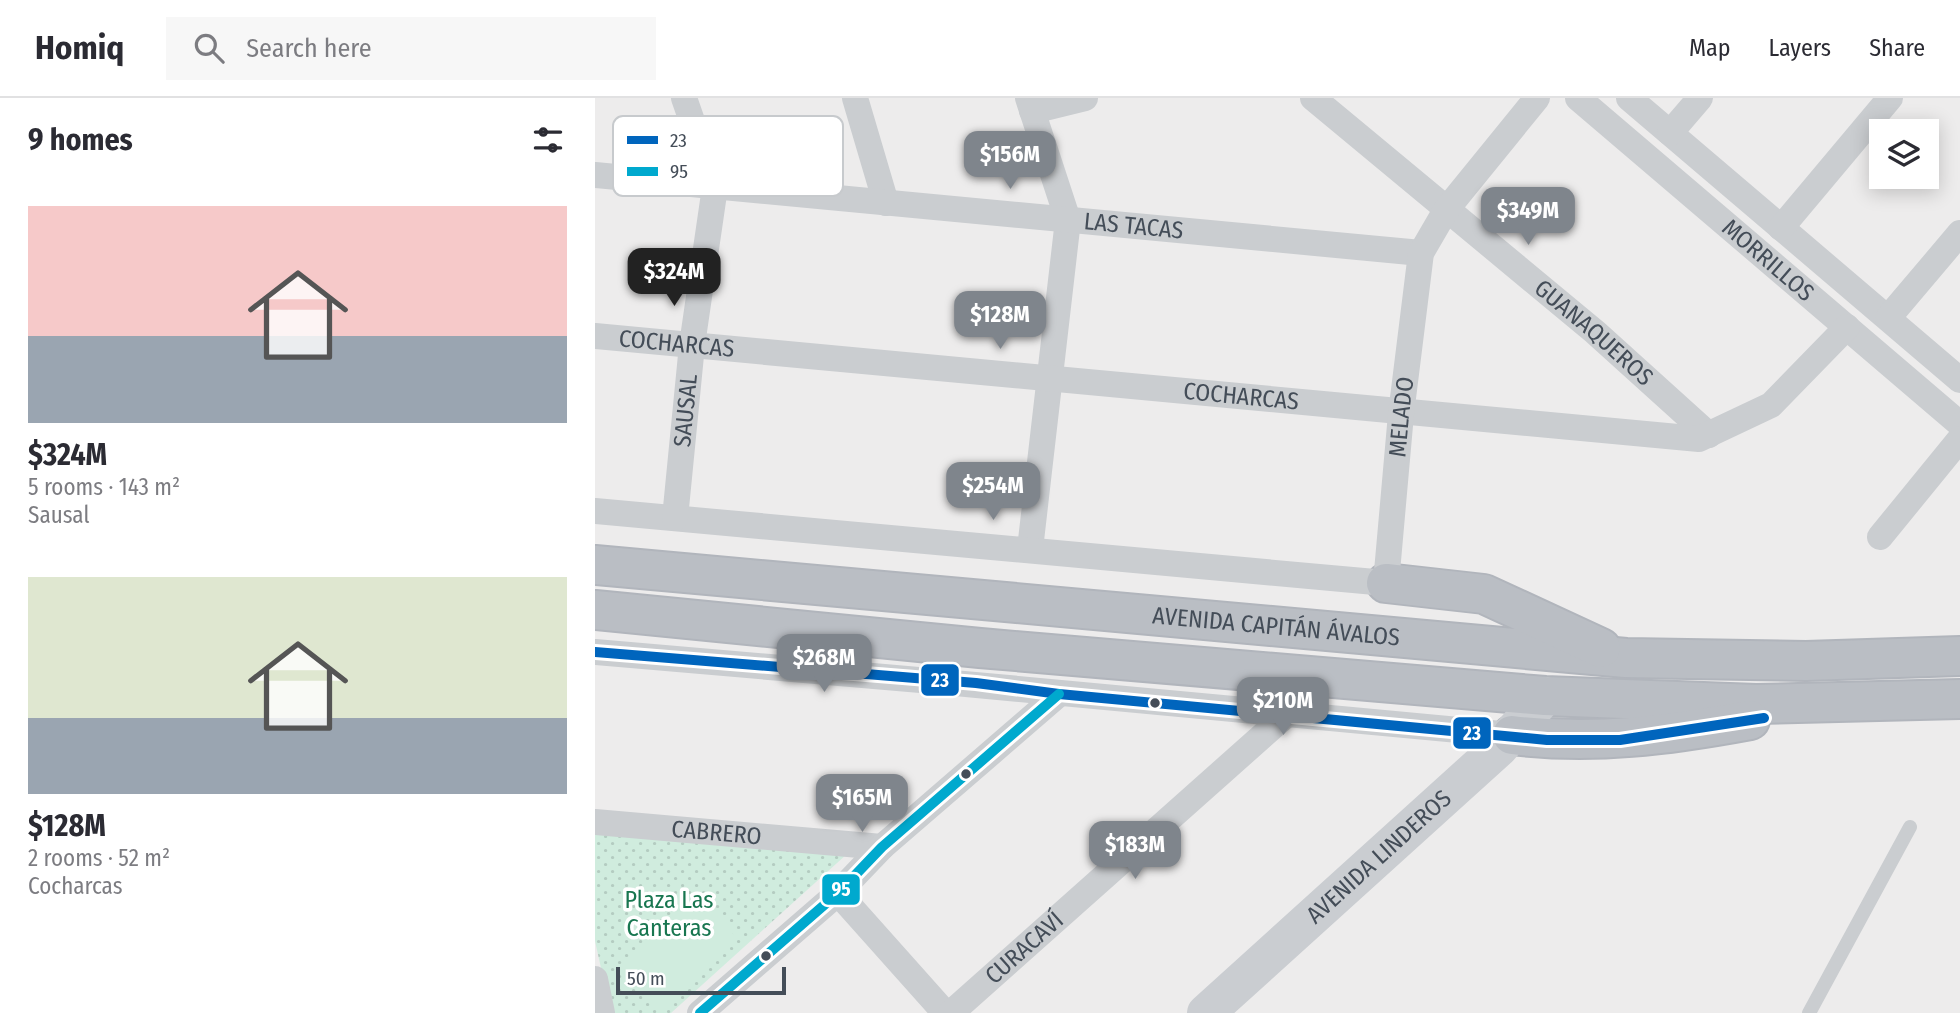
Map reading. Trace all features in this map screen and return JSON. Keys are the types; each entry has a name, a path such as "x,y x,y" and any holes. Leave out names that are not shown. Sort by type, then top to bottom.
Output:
{"highway":[{"name":"AVENIDA CAPITÁN ÁVALOS","path":"595,565 1626,659 1855,660 1960,656"},
{"path":"1386,583 1484,594 1626,659"},
{"name":"AVENIDA CAPITÁN ÁVALOS","path":"595,610 966,647 1545,696 1686,703 1843,703 1960,699"},
{"path":"1545,696 1585,674 1626,659"},
{"path":"1512,735 1560,740 1620,740 1691,731 1843,703"}],"street":[{"name":"SAUSAL","path":"684,98 690,116"},
{"path":"855,98 886,202"},
{"path":"1030,549 1068,220 1030,105 1085,98"},
{"name":"GUANAQUEROS","path":"1313,98 1595,332 1709,435"},
{"path":"1421,253 1446,210 1538,98"},
{"name":"MORRILLOS","path":"1578,98 1960,424"},
{"name":"MORRILLOS","path":"1629,98 1960,380"},
{"path":"1669,133 1700,98"},
{"path":"1781,228 1890,98"},
{"name":"LAS TACAS","path":"595,175 613,177"},
{"name":"SAUSAL","path":"674,518 692,345 714,196"},
{"name":"LAS TACAS","path":"818,196 1421,253"},
{"path":"1888,318 1960,233"},
{"name":"MELADO","path":"1386,583 1401,414 1421,253"},
{"name":"COCHARCAS","path":"595,336 1401,414 1699,439 1771,405 1847,327"},
{"path":"1880,537 1960,439"},
{"path":"595,511 1386,583"},
{"path":"1855,660 1960,638"},
{"path":"595,652 976,683 1059,694 1512,735"},
{"path":"706,1011 838,893 882,847 1059,694"},
{"name":"AVENIDA LINDEROS","path":"1206,1013 1512,735 1545,696"},
{"name":"CURACAVÍ","path":"951,1013 1287,714"},
{"name":"CABRERO","path":"595,822 882,847"},
{"path":"838,893 944,1013"},
{"path":"595,979 602,1013"}],"lane":[{"path":"1809,1013 1910,827"}],"green space":[{"name":"Plaza Las Canteras","path":"595,833 847,854 671,1013 611,1013 595,941"},
{"path":"696,893 738,939 660,1012 618,967"}],"transit line":[{"name":"23","path":"595,652 976,683 1059,694 1547,740 1620,740 1764,718"},
{"name":"95","path":"700,1013 838,893 882,847 1059,694"}]}
